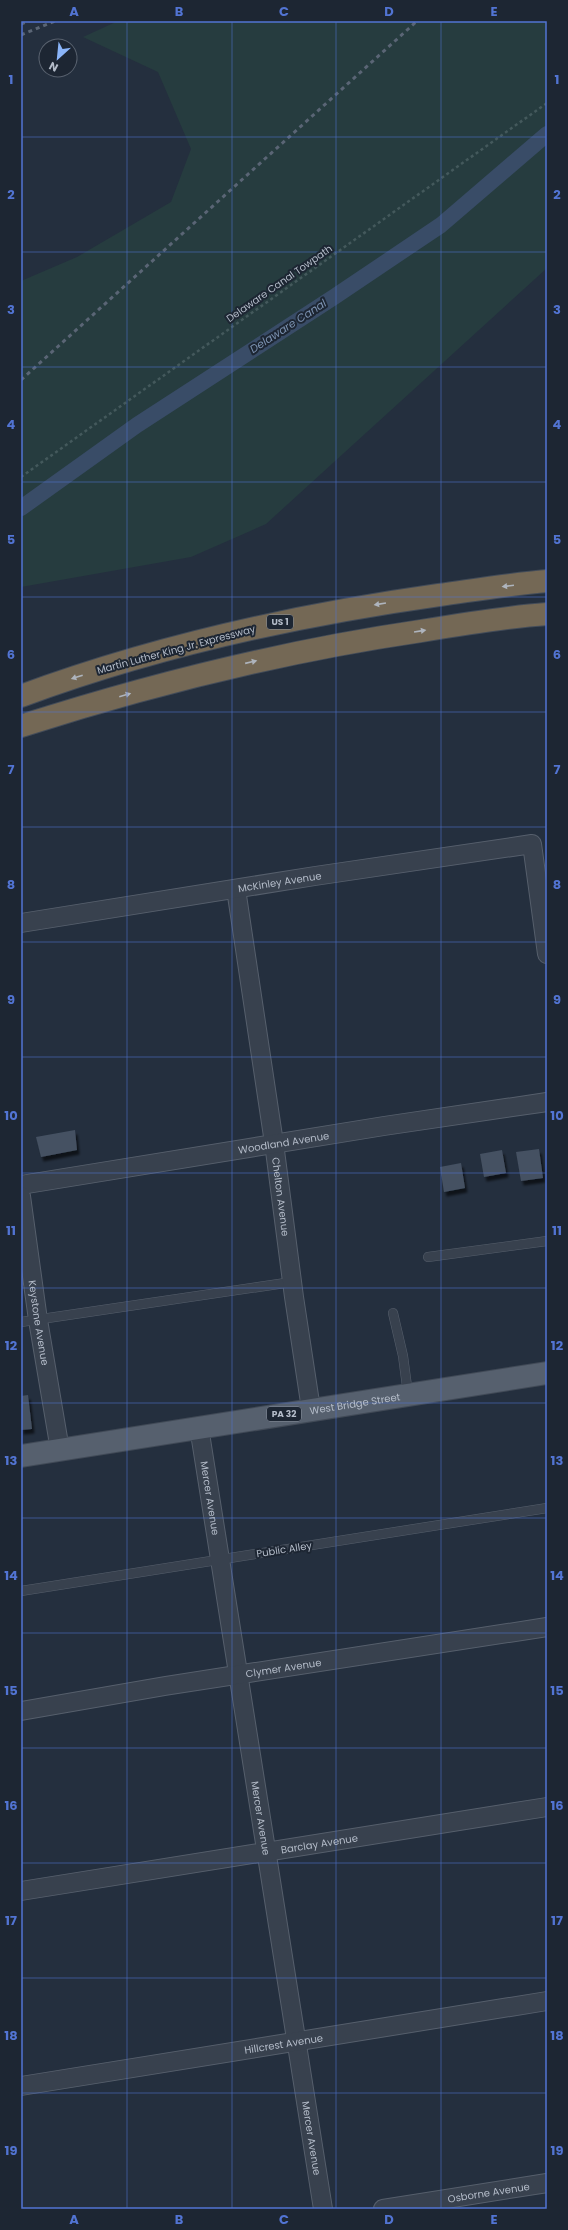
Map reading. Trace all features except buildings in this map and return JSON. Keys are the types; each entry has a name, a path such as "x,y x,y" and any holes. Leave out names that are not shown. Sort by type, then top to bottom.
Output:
{"highway":[{"name":"Martin Luther King Jr. Expressway","path":"21,696 141,658 252,628 365,606 547,581"},
{"path":"21,726 150,688 287,654 371,638 547,614"}],"main road":[{"name":"West Bridge Street","path":"21,1456 311,1409 547,1373"}],"street":[{"name":"McKinley Avenue","path":"21,923 236,888 532,844 547,954"},
{"name":"Chelton Avenue","path":"236,888 311,1409"},
{"name":"Woodland Avenue","path":"21,1185 547,1102"},
{"name":"Keystone Avenue","path":"21,1196 30,1321 60,1450"},
{"name":"Mercer Avenue","path":"199,1427 323,2209"},
{"name":"Clymer Avenue","path":"21,1710 547,1627"},
{"name":"Barclay Avenue","path":"21,1891 547,1807"},
{"name":"Hillcrest Avenue","path":"21,2086 547,2001"},
{"name":"Osborne Avenue","path":"383,2209 547,2183"}],"lane":[{"path":"428,1257 547,1241"},
{"path":"30,1321 292,1282"},
{"path":"393,1313 403,1356 408,1394"},
{"name":"Public Alley","path":"21,1591 547,1508"}],"path":[{"name":"Delaware Canal Towpath","path":"21,477 547,103"}],"green space":[{"path":"118,21 547,21 547,268 266,524 191,557 21,587 21,281 77,257 171,202 191,149 158,72 83,37"}],"waterway":[{"name":"Delaware Canal","path":"21,508 137,425 334,297 441,225 547,134"}],"railway":[{"path":"21,24 29,21"},
{"path":"21,35 55,21"},
{"path":"21,380 417,21"}]}
